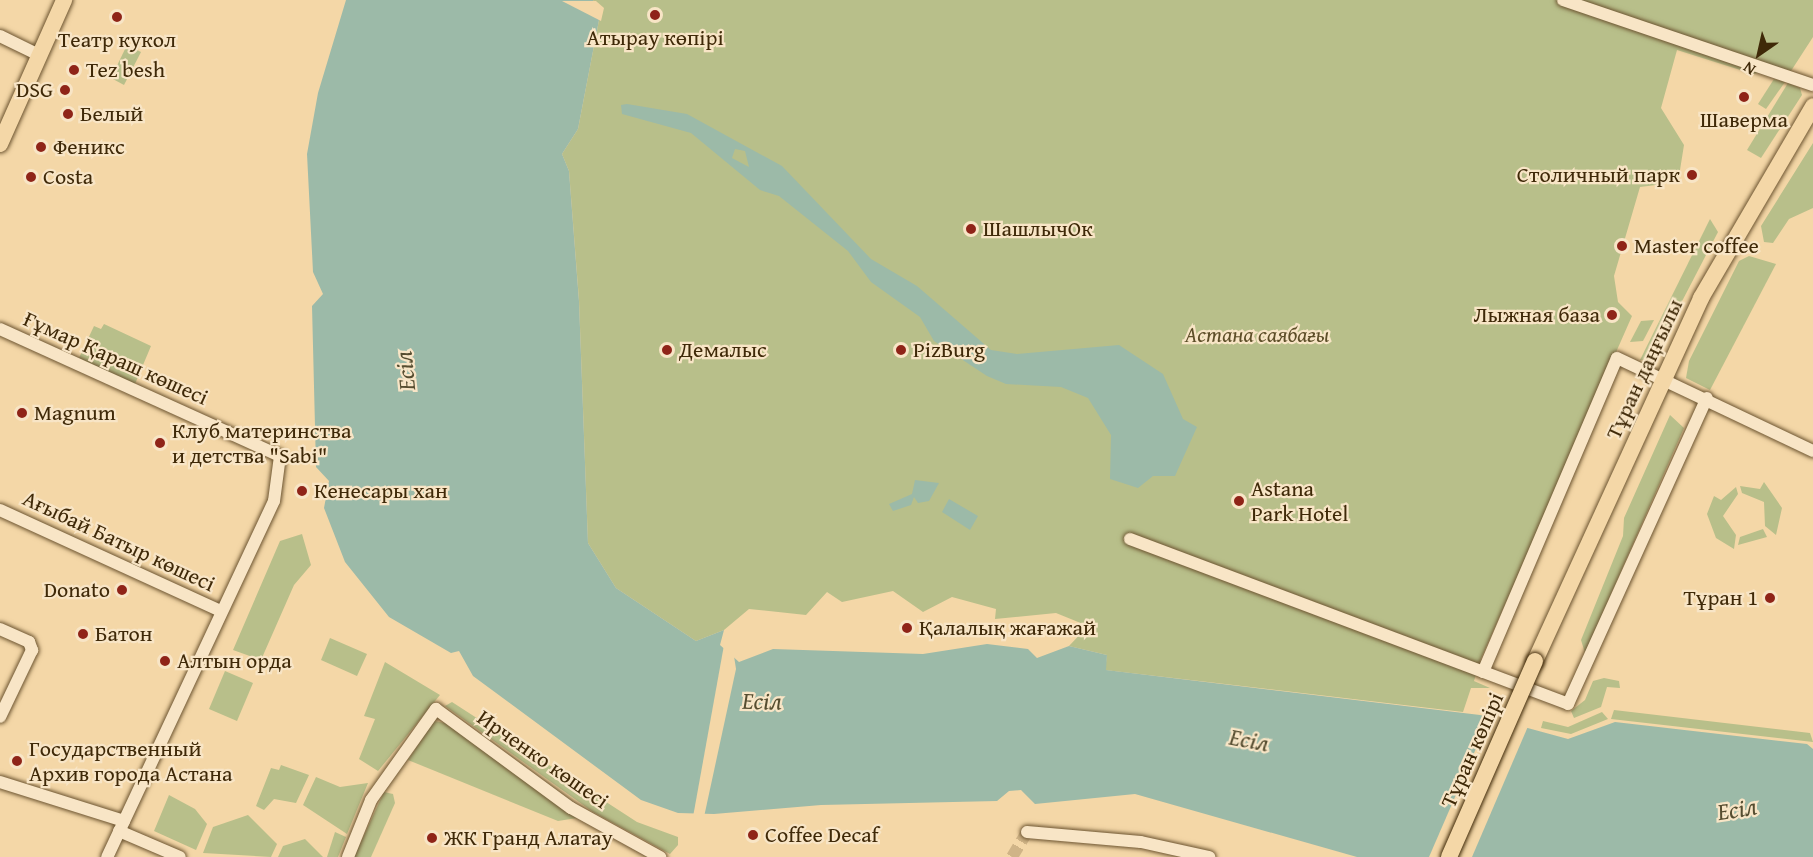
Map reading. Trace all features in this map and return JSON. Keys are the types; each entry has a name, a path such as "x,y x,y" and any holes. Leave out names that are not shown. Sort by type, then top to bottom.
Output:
{"main road":[{"path":"0,144 64,0"},
{"name":"Тұран даңғылы","path":"1535,661 1714,274 1813,106"},
{"name":"Тұран көпірі","path":"1449,857 1535,661"}],"street":[{"path":"1563,0 1813,85"},
{"path":"0,36 39,55"},
{"name":"Ғұмар Қараш көшесі","path":"0,329 280,456 274,501 221,611"},
{"path":"1483,672 1617,358 1707,398 1813,451"},
{"path":"1130,539 1483,672 1553,702 1574,700 1707,398"},
{"name":"Ағыбай Батыр көшесі","path":"0,510 221,611"},
{"path":"107,857 221,611"},
{"path":"0,629 29,642 32,650 0,717"},
{"name":"Ирченко көшесі","path":"348,857 371,800 436,709 571,808 660,857"},
{"path":"0,782 122,826 180,857"},
{"path":"1027,832 1141,842 1209,857"}],"green space":[{"name":"Астана саябағы","path":"593,0 1813,0 1813,37 1791,71 1781,68 1753,74 1677,50 1661,108 1684,145 1680,170 1664,184 1640,187 1614,276 1618,302 1632,316 1480,661 1474,681 1490,688 1471,688 1463,712 1105,670 1107,655 1069,646 1088,626 1056,613 995,619 996,609 952,597 923,612 893,591 842,602 827,592 806,615 749,609 724,630 696,641 616,588 588,543 579,300 569,171 562,154 578,129 599,20"},
{"path":"127,45 141,52 124,85 111,78"},
{"path":"1774,79 1785,82 1766,109 1758,104"},
{"path":"1788,83 1800,88 1802,95 1761,158 1747,150"},
{"path":"1813,143 1813,208 1789,219 1773,243 1764,242 1761,226"},
{"path":"1710,219 1718,232 1652,359 1640,360"},
{"path":"1749,256 1776,264 1710,390 1686,378 1689,361 1739,261"},
{"path":"1654,320 1643,341 1630,342 1641,321"},
{"path":"104,324 151,346 135,384 79,358 94,326 101,329"},
{"path":"1670,415 1684,428 1585,653 1581,640 1623,536 1624,518"},
{"path":"1764,482 1782,508 1776,535 1765,526 1764,502 1742,493 1740,486 1760,489"},
{"path":"1736,487 1738,494 1723,516 1736,535 1734,549 1716,538 1707,514 1714,496 1721,500"},
{"path":"1763,529 1767,537 1738,545 1740,537"},
{"path":"302,534 311,565 294,585 261,660 233,650 280,541"},
{"path":"330,638 367,654 357,676 321,660"},
{"path":"385,662 440,695 378,771 359,759 375,719 364,716"},
{"path":"225,671 253,683 237,721 209,709"},
{"path":"1604,678 1619,681 1620,688 1607,687 1601,707 1574,718 1571,711 1585,700 1593,681"},
{"path":"452,702 637,822 678,837 678,845 670,854 593,812 445,706"},
{"path":"1614,710 1810,733 1813,742 1611,719"},
{"path":"1602,712 1608,719 1571,734 1541,728 1543,721 1568,727"},
{"path":"434,721 445,723 577,818 558,821 408,760"},
{"path":"281,765 309,775 296,803 274,799 264,810 256,806 271,768 279,770"},
{"path":"316,777 340,787 368,783 347,834 303,805"},
{"path":"384,792 393,794 395,803 371,857 354,857"},
{"path":"169,795 195,809 207,824 196,850 154,831"},
{"path":"248,815 277,844 271,857 203,853 213,827"},
{"path":"335,832 346,837 338,857 327,857"},
{"path":"305,839 323,857 278,857 283,846"}],"water":[{"name":"Есіл","path":"346,0 593,0 599,20 578,129 562,154 569,171 579,301 588,543 616,588 696,641 724,630 720,645 739,662 773,649 923,654 987,644 1028,649 1037,658 1069,646 1107,655 1106,670 1480,715 1568,739 1615,722 1807,744 1813,749 1813,857 1357,857 1135,794 1035,804 1021,790 1009,791 997,801 821,805 714,814 678,813 641,800 473,676 459,651 451,653 389,617 345,562 324,508 329,481 316,467 312,306 323,294 313,272 307,154 318,93"},
{"path":"627,104 687,114 782,166 871,259 917,286 991,350 1017,354 1119,345 1163,374 1183,419 1197,427 1175,476 1153,476 1138,488 1110,479 1111,435 1088,398 1061,387 1006,384 987,376 934,341 920,317 871,282 848,251 779,196 760,190 691,133 622,114 621,105","holes":["735,149 745,151 749,167 732,158"]},
{"path":"915,480 939,483 929,501 918,503 914,497 911,505 893,511 889,504 912,494"},
{"path":"949,499 978,516 970,530 942,512"}],"pier":[{"path":"562,1 596,1 604,8 601,21"},
{"path":"724,645 734,656 736,669 704,817 693,817"},
{"path":"1491,714 1529,724 1472,857 1429,857"}],"tunnel":[{"path":"1012,857 1027,832"}],"place":[{"name":"Атырау көпірі","path":"655,15"},
{"name":"Театр кукол","path":"117,17"},
{"name":"Tez besh","path":"74,70"},
{"name":"DSG","path":"65,90"},
{"name":"Шаверма","path":"1744,97"},
{"name":"Белый","path":"68,114"},
{"name":"Феникс","path":"41,147"},
{"name":"Столичный парк","path":"1692,175"},
{"name":"Costa","path":"31,177"},
{"name":"ШашлычОк","path":"971,229"},
{"name":"Master coffee","path":"1622,246"},
{"name":"Лыжная база","path":"1612,315"},
{"name":"Демалыс","path":"667,350"},
{"name":"PizBurg","path":"901,350"},
{"name":"Magnum","path":"22,413"},
{"name":"Клуб материнства и детства \"Sabi\"","path":"160,443"},
{"name":"Кенесары хан","path":"302,491"},
{"name":"Astana Park Hotel","path":"1239,501"},
{"name":"Donato","path":"122,590"},
{"name":"Тұран 1","path":"1770,598"},
{"name":"Қалалық жағажай","path":"907,628"},
{"name":"Батон","path":"83,634"},
{"name":"Алтын орда","path":"165,661"},
{"name":"Государственный Архив города Астана","path":"17,761"},
{"name":"Coffee Decaf","path":"753,835"},
{"name":"ЖК Гранд Алатау","path":"432,838"}]}
